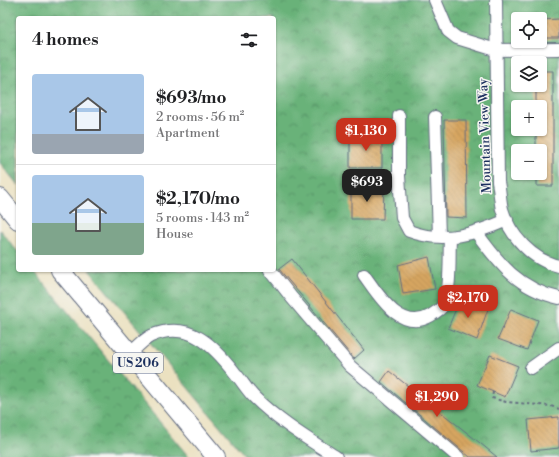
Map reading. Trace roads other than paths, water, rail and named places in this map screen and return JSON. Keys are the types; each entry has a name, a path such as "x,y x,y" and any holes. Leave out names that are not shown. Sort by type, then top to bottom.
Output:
{"highway":[{"path":"0,198 16,218"},
{"name":"US 206","path":"62,272 216,457"}],"street":[{"path":"435,0 448,31 457,38 496,50 559,49"},
{"name":"Mountain View Way","path":"496,0 498,182 502,210 518,240 536,256 559,266"},
{"path":"399,116 399,176 402,218 409,231 416,234 444,237 476,232 507,220"},
{"path":"364,275 388,308 400,316 412,320 426,318 441,309 446,300 448,287 435,117"},
{"path":"476,232 491,253 511,275 530,288 559,298"},
{"path":"272,272 350,366 458,457"},
{"path":"130,354 147,339 164,332 187,332 201,338 221,356 253,397 288,426 336,457"},
{"path":"531,368 559,348"}]}
